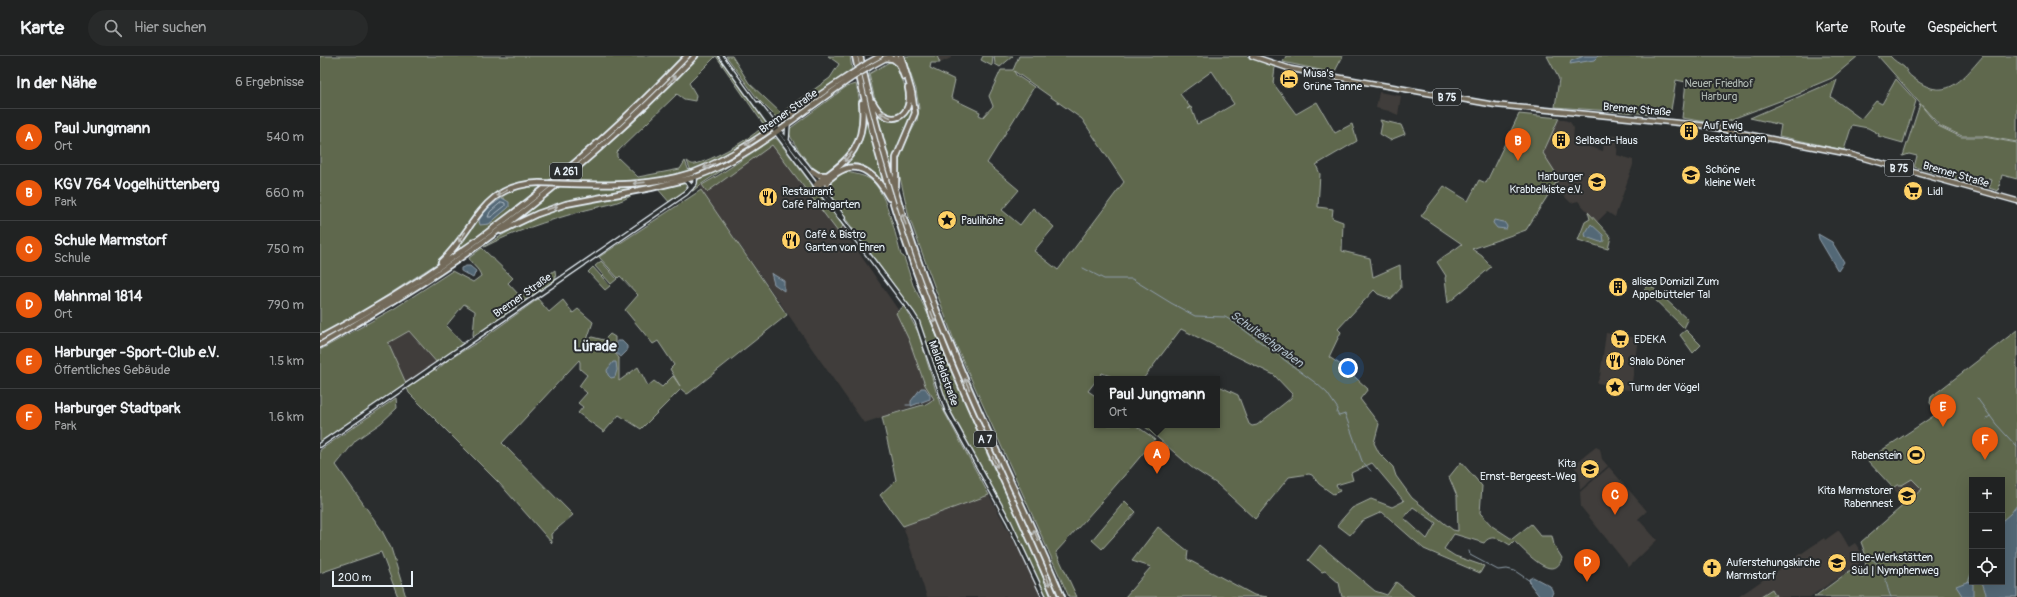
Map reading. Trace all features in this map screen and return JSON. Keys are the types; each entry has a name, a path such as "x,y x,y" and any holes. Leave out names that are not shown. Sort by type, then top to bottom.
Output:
{"highway":[{"name":"A 261","path":"320,338 361,316 432,271 508,217 562,174 625,118 687,56"},
{"name":"A 261","path":"320,345 416,288 497,232 589,158 642,109 695,56"},
{"name":"A 7","path":"854,56 861,90 895,211 919,280 944,346 1055,597"},
{"name":"A 7","path":"860,56 867,88 897,198 920,266 952,348 1062,597"},
{"path":"867,88 873,103 881,114 892,118 902,115 908,106 910,97 900,64 896,56"},
{"path":"897,198 894,169 896,158 915,113 912,93 901,56"},
{"path":"885,57 900,64"},
{"path":"827,192 827,178 848,158 860,140 864,118 861,90"},
{"path":"819,184 839,171 848,168 857,168 866,171 880,183 895,211"},
{"path":"812,171 827,178"},
{"path":"432,271 454,249 478,214 492,199 514,187 539,183 634,184 693,176"},
{"path":"497,232 536,214 566,204 684,180 693,176"}],"main road":[{"path":"721,56 777,130"},
{"name":"Bremer Straße","path":"1252,56 1309,72 1495,105 1538,111 1671,121 1706,126 1849,154 2017,201"},
{"name":"Bremer Straße","path":"693,176 736,157 777,130 869,64 885,57"},
{"name":"Bremer Straße","path":"693,176 727,157 852,76"},
{"path":"787,140 788,122"},
{"name":"Maldfeldstraße","path":"777,130 812,171 819,184 827,192 847,226"},
{"name":"Maldfeldstraße","path":"777,130 819,184 847,226 917,321 947,410 1009,522 1044,597"},
{"path":"690,189 693,176"},
{"path":"684,180 689,184 690,189"},
{"name":"Bremer Straße","path":"320,445 690,189"}],"shaded area":[{"path":"937,56 951,56 951,58 940,63"},
{"path":"1379,92 1401,96 1398,115 1376,108"},
{"path":"1559,118 1570,122 1574,128 1573,141 1576,142 1576,147 1590,147 1603,151 1605,135 1618,136 1617,155 1633,160 1633,165 1615,217 1607,212 1597,222 1578,201 1571,203 1554,186 1559,178 1542,153"},
{"path":"774,138 777,139 850,235 848,237 910,327 933,400 864,423 699,187"},
{"path":"409,331 438,364 406,383 388,343"},
{"path":"1606,333 1638,338 1631,390 1620,389 1615,386 1597,383 1600,376"},
{"name":"Kita Ernst-Bergeest-Weg","path":"1596,447 1600,449 1602,459 1608,466 1580,490 1579,473 1573,465"},
{"path":"1609,467 1647,511 1638,519 1657,540 1629,567 1581,507 1580,492"},
{"name":"Kita Marmstorer Rabennest","path":"1912,479 1922,489 1906,503 1893,488 1897,484 1902,485"},
{"path":"989,495 1026,563 1041,597 927,597 903,526"},
{"path":"1839,530 1849,547 1855,543 1861,552 1863,561 1810,597 1738,597 1824,538 1825,540"}],"green space":[{"path":"320,56 683,56 629,110 573,160 514,208 454,253 473,223 488,205 506,192 525,186 539,185 541,180 516,184 490,198 480,208 463,234 439,262 360,313 320,336","holes":["504,198 509,207 489,224 479,223 485,211 496,201"]},
{"path":"699,56 716,56 689,83 696,95 695,101 684,99 677,94 617,152 617,157 638,177 680,169 685,161 689,171 643,181 566,186 604,187 689,177 573,201 515,222 634,122"},
{"path":"716,56 720,56 767,123 766,129 714,162 691,171 687,161 694,164 711,159 742,142 764,125"},
{"path":"726,56 732,56 749,83 781,113 830,78 839,64 828,56 850,56 852,69 779,120 757,98"},
{"path":"904,56 937,56 940,63 931,63 930,68 955,80 951,98 980,112 979,115 983,117 993,106 989,96 1001,70 1013,70 1019,56 1247,56 1275,67 1273,83 1296,114 1317,102 1335,133 1352,124 1357,141 1316,165 1320,174 1318,207 1333,209 1332,218 1343,222 1342,251 1370,258 1373,277 1400,265 1401,288 1391,299 1378,294 1374,290 1338,329 1341,332 1329,357 1344,367 1368,389 1360,399 1379,424 1374,443 1379,453 1393,467 1396,476 1412,498 1453,530 1458,531 1457,496 1449,477 1461,462 1482,486 1480,513 1492,526 1512,539 1531,524 1541,536 1552,536 1554,545 1562,558 1558,565 1553,568 1546,567 1531,557 1514,541 1510,545 1497,538 1490,538 1484,543 1454,534 1444,549 1455,556 1484,566 1480,573 1424,549 1382,512 1362,521 1350,535 1337,525 1352,508 1371,499 1392,507 1404,501 1372,463 1351,473 1353,480 1336,485 1340,491 1333,494 1319,484 1312,475 1309,474 1289,477 1255,519 1217,484 1191,467 1146,428 1220,428 1221,387 1238,395 1249,424 1252,426 1257,425 1291,398 1292,394 1274,375 1181,329 1145,376 1110,376 1102,373 1100,376 1094,376 1094,383 1088,391 1094,395 1094,428 1139,428 1155,439 1056,552 1077,597 1069,597 955,343 909,217 897,164 900,152 917,121 919,108 916,89","holes":["1014,71 1082,119 1124,182 1058,270 1034,251 1054,227 1033,208 1020,225 1002,210 1019,190 987,163 1034,87 1016,75","1212,71 1234,104 1197,124 1191,107 1187,109 1190,107 1180,94","1413,507 1436,523 1427,539 1404,518"]},
{"path":"983,56 993,56 992,66 981,60"},
{"path":"994,56 1013,56 1000,67 995,64"},
{"path":"1286,56 1343,56 1334,73 1283,62"},
{"name":"Neuer Friedhof Harburg","path":"1547,56 1858,56 1832,78 1801,91 1801,93 1719,124 1682,118 1686,82 1676,80 1671,110 1666,115 1555,107 1559,79"},
{"path":"1878,56 1890,56 1904,67 1911,76 1924,85 1934,89 1943,89 1960,81 1983,56 2017,56 2017,142 1983,136 1962,136 1940,126"},
{"path":"891,61 897,64 903,80 907,98 906,106 903,112 897,115 886,115 876,104 869,74"},
{"path":"1896,79 1916,101 1903,143 1878,136 1879,134 1868,128 1852,125 1844,150 1779,136 1781,125 1750,118 1837,80 1831,97 1861,119 1876,101 1882,104"},
{"path":"853,81 789,126 840,87"},
{"path":"856,84 860,105 861,124 856,141 851,150 839,164 830,171 820,174 801,154 788,130 846,87"},
{"path":"912,103 911,121 895,154 893,173 877,113 882,118 898,120 907,113"},
{"path":"1920,104 1938,126 1961,137 1984,137 2017,143 2017,179 2002,175 1998,191 1989,188 1992,180 1985,178 1982,186 1914,167 1917,156 1909,154 1903,156"},
{"path":"1519,114 1559,118 1543,153 1559,178 1526,230 1472,249 1482,256 1491,267 1448,303 1446,276 1437,262 1462,244 1421,216 1444,186 1468,201 1479,180 1486,183"},
{"path":"866,117 884,186 876,175 862,167 831,174 847,161 856,150"},
{"path":"1380,120 1401,125 1405,134 1390,140 1380,134 1382,124"},
{"path":"774,136 693,191 692,191 700,177"},
{"path":"774,138 777,139 843,226 838,232 772,145 707,192 702,185"},
{"path":"843,171 869,179 877,187 882,196 890,216 901,255 904,257 913,285 926,310 990,461 1019,518 1051,597 1047,597 1008,515 943,397 917,317 840,211 828,191 829,181"},
{"path":"682,182 686,183 687,190 670,203 657,188"},
{"path":"701,190 787,315 689,393 687,394 681,389 641,429 619,415 604,432 578,413 583,407 578,403 587,393 579,386 587,375 580,369 579,360 502,443 573,515 551,534 552,543 499,483 409,393 407,388 435,368 436,371 448,360 478,342 538,299 549,312 563,300 573,313 578,309 593,322 586,343 592,337 604,340 610,334 615,337 615,353 619,358 619,381 638,367 648,386 654,381 662,387 673,376 680,386 670,369 674,365 658,341 653,344 625,310 638,295 620,276 618,278 599,257"},
{"path":"636,192 623,200 543,223 507,236 484,247 521,225 557,210"},
{"path":"1588,212 1611,237 1608,249 1578,240 1585,222 1590,219"},
{"path":"482,248 513,278 508,283 520,296 555,270 556,279 475,339 473,335 475,311 464,304 446,326 465,346 438,364 409,331 388,343 406,383 320,442 320,350 395,308 452,271 473,282 481,276 469,258"},
{"path":"601,261 617,279 611,284 595,266"},
{"path":"593,267 610,286 605,290 588,272"},
{"path":"1649,284 1688,320 1684,328 1644,289"},
{"path":"904,306 918,332 940,404 989,495 903,526 880,495 896,480 882,417 926,404 934,399 925,385 909,340 896,313"},
{"path":"1686,330 1701,345 1693,353 1680,335"},
{"path":"2017,330 2017,597 1814,597 1855,567 1862,578 1866,575 1865,553 1861,542 1922,489 1912,479 1893,488 1867,460 1938,413 1930,403 1931,397"},
{"path":"396,398 397,408 381,423 356,440 336,465 381,529 391,548 406,597 398,597 381,552 320,573 320,450"},
{"path":"1125,501 1136,512 1102,549 1092,540"},
{"path":"1158,527 1188,551 1187,559 1254,595 1268,597 1125,597 1151,567 1132,561"},
{"path":"1320,545 1375,591 1387,595 1396,582 1415,597 1342,597 1339,583 1325,571 1322,572 1308,560"},
{"path":"1772,589 1776,596 1761,596"}],"water":[{"path":"1584,56 1598,56 1594,60 1570,64 1571,61"},
{"path":"502,198 509,202 509,207 489,224 480,225 479,220 487,209"},
{"path":"1494,220 1504,222 1507,226 1506,229 1497,228 1493,223"},
{"path":"1591,224 1603,235 1604,241 1600,242 1586,237 1585,234"},
{"path":"1818,234 1832,242 1844,262 1838,271 1819,239"},
{"path":"470,266 476,271 473,278 461,271 461,268"},
{"path":"771,273 784,281 784,291 774,284"},
{"path":"617,341 622,341 627,346 627,351 621,357 616,353"},
{"path":"613,362 616,362 617,370 615,377 611,378 608,375 607,370"},
{"path":"921,388 925,388 930,395 930,399 911,406 911,401"},
{"path":"2017,505 2017,597 1987,597 1983,585 2005,585 2005,518"},
{"path":"1533,577 1550,586 1553,592 1551,597 1540,597 1530,584 1529,579"},
{"path":"1969,581 1969,585 1973,585 1973,597 1963,597 1956,586"}],"waterway":[{"name":"Schulteichgraben","path":"1083,268 1104,279 1132,279 1195,316 1225,317 1232,321 1327,393 1338,409 1337,413 1339,416 1345,414 1362,461 1371,471"},
{"path":"1977,398 1996,424 2017,447"},
{"path":"1986,419 1990,416"},
{"name":"Schulteichgraben","path":"1469,551 1470,555 1498,570 1507,569 1515,571 1530,581"},
{"path":"1870,558 1881,567 1891,597"}],"place":[{"name":"Musa's Grüne Tanne","path":"1289,79"},
{"name":"Auf Ewig Bestattungen","path":"1689,131"},
{"name":"Selbach-Haus","path":"1561,140"},
{"name":"KGV 764 Vogelhüttenberg","path":"1518,161"},
{"name":"Schöne kleine Welt","path":"1691,175"},
{"name":"Harburger Krabbelkiste e.V.","path":"1597,182"},
{"name":"Lidl","path":"1913,191"},
{"name":"Restaurant Café Palmgarten","path":"768,197"},
{"name":"Paulihöhe","path":"947,220"},
{"name":"Café & Bistro Garten von Ehren","path":"791,240"},
{"name":"alisea Domizil Zum Appelbütteler Tal","path":"1618,287"},
{"name":"EDEKA","path":"1620,339"},
{"name":"Shalo Döner","path":"1615,361"},
{"name":"Turm der Vögel","path":"1615,387"},
{"name":"Harburger -Sport-Club e.V.","path":"1943,427"},
{"name":"Rabenstein","path":"1916,455"},
{"name":"Harburger Stadtpark","path":"1985,460"},
{"name":"Kita Ernst-Bergeest-Weg","path":"1590,469"},
{"name":"Paul Jungmann","path":"1157,474"},
{"name":"Kita Marmstorer Rabennest","path":"1907,496"},
{"name":"Schule Marmstorf","path":"1615,515"},
{"name":"Elbe-Werkstätten Süd | Nymphenweg","path":"1837,563"},
{"name":"Auferstehungskirche Marmstorf","path":"1712,568"},
{"name":"Mahnmal 1814","path":"1587,582"}],"district":[{"name":"Lürade","path":"595,346"}]}
